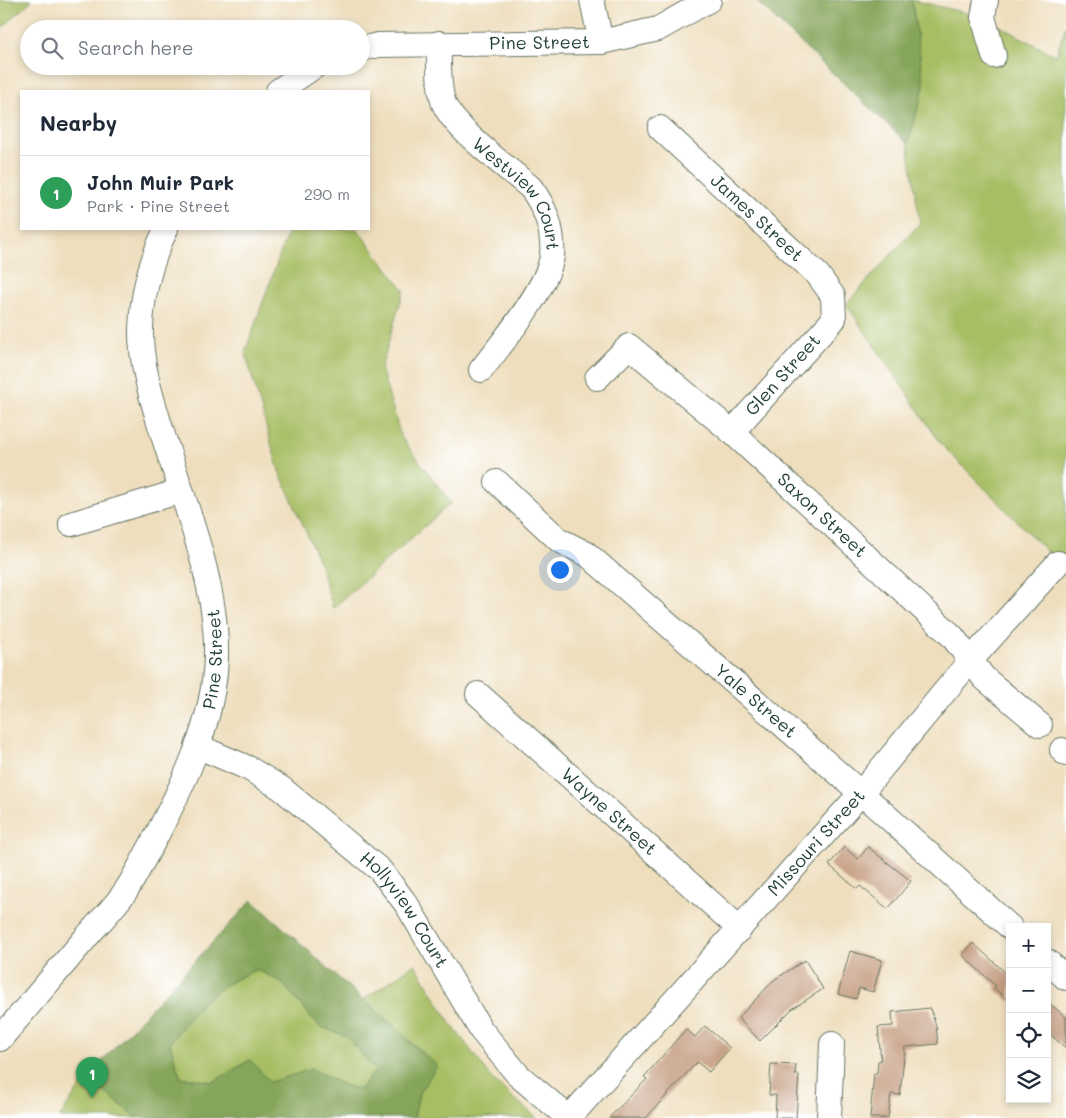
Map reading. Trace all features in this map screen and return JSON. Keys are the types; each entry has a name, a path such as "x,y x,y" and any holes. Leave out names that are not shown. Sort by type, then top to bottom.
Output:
{"street":[{"path":"592,0 601,42"},
{"name":"Pine Street","path":"370,47 378,45 601,42 658,30 709,0"},
{"path":"986,0 982,17 994,56"},
{"name":"Westview Court","path":"439,44 439,67 443,101 451,117 530,188 540,201 548,217 551,236 552,257 536,295 481,370"},
{"path":"280,90 302,75"},
{"name":"James Street","path":"660,128 818,275 833,296 834,318"},
{"name":"Pine Street","path":"3,1030 127,889 167,816 197,746 205,726 213,688 216,658 215,622 211,591 146,371 141,329 146,289 155,253 166,230"},
{"name":"Glen Street","path":"732,432 834,318"},
{"name":"Saxon Street","path":"597,378 629,346 732,432 952,636 984,678 1040,725"},
{"name":"Yale Street","path":"497,482 559,540 587,554 861,793 1006,924"},
{"path":"71,524 181,492"},
{"name":"Missouri Street","path":"569,1118 861,793 970,660 1058,563"},
{"name":"Wayne Street","path":"478,694 740,929"},
{"name":"Hollyview Court","path":"197,746 248,768 281,788 380,870 407,905 481,1030 519,1076 569,1118"},
{"path":"1051,965 1066,978"},
{"path":"829,1118 832,1044"}],"green space":[{"path":"0,0 32,0 0,30"},
{"path":"755,0 912,0 924,86 908,144"},
{"path":"912,0 983,17 1056,56 1066,25 1066,554 1058,563 941,444 846,304 920,223 908,144 924,86"},
{"path":"289,230 358,230 404,290 381,368 401,437 451,503 333,608 318,559 279,471 245,352"},
{"path":"252,900 437,1066 419,1093 414,1118 138,1118 86,1078","holes":["257,969 282,983 319,1026 346,1036 376,1070 359,1090 341,1084 312,1069 270,1082 250,1060 213,1082 180,1077 170,1043 189,1018 207,999 241,976"]},
{"path":"415,964 451,1024 494,1081 537,1118 414,1118 419,1093 437,1066 364,999"},
{"path":"257,969 282,983 319,1026 346,1036 376,1070 359,1090 341,1084 312,1069 270,1083 250,1060 213,1082 180,1077 170,1043 197,1006 222,986"},
{"path":"86,1078 138,1118 59,1118"}],"building":[{"path":"844,847 858,859 868,847 911,881 888,909 860,886 857,889 829,865"},
{"path":"973,943 1006,973 1006,998 994,988 996,986 962,955"},
{"path":"850,951 882,960 873,992 859,988 856,999 838,994"},
{"path":"805,960 823,989 792,1009 760,1041 738,1018 774,980"},
{"path":"1051,1004 1066,1017 1066,1048 1051,1035"},
{"path":"930,1008 936,1026 938,1044 905,1047 900,1095 891,1094 888,1118 870,1118 874,1073 877,1073 878,1061 881,1061 878,1027 893,1026 892,1012"},
{"path":"705,1026 730,1048 709,1072 697,1062 646,1118 609,1118 647,1079 644,1077 686,1029 695,1037"},
{"path":"771,1064 796,1065 795,1075 799,1075 796,1118 775,1118 776,1095 769,1095"}],"place":[{"name":"John Muir Park","path":"92,1098"}]}
